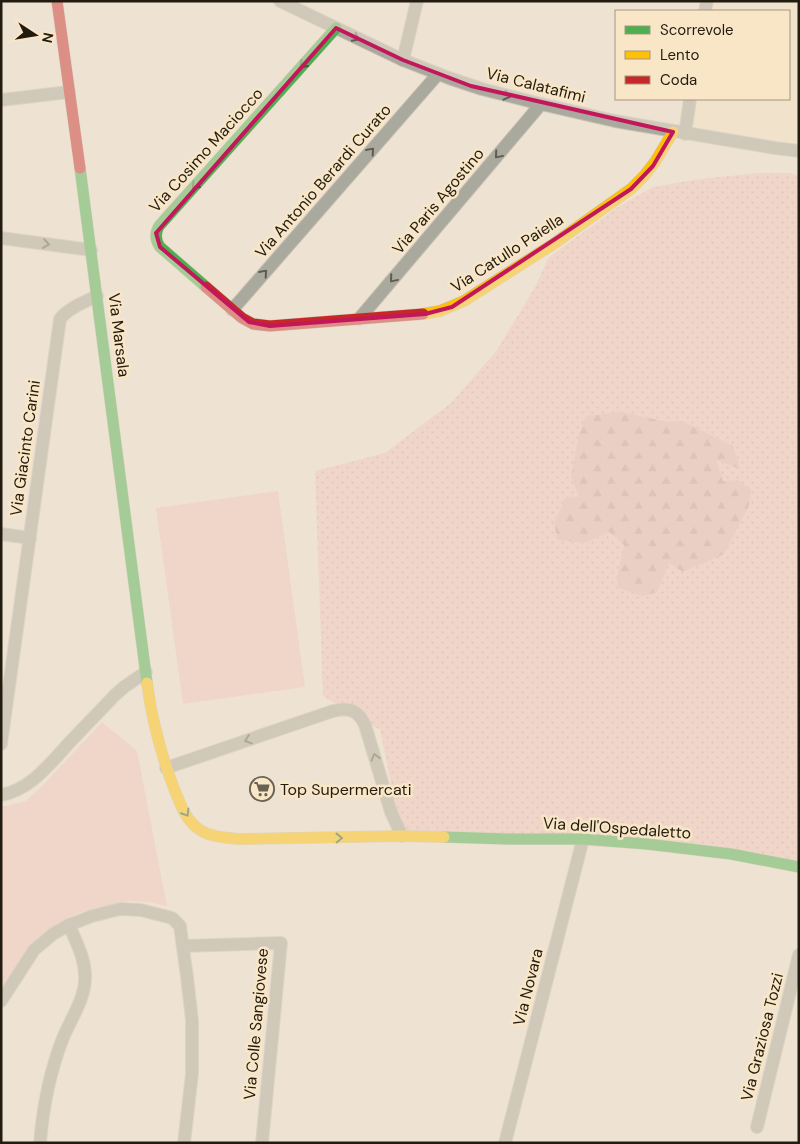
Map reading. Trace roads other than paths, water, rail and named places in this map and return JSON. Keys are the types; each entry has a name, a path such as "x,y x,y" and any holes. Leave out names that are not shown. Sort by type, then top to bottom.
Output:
{"street":[{"name":"Via Marsala","path":"57,1 146,672"},
{"name":"Via Calatafimi","path":"280,1 403,60 492,92 616,121 679,133 799,151"},
{"path":"403,60 417,1"},
{"name":"Via Cosimo Maciocco","path":"232,310 160,247 156,241 158,228 336,28"},
{"name":"Via Antonio Berardi Curato","path":"232,310 438,74"},
{"path":"1,100 69,92"},
{"name":"Via Catullo Paiella","path":"232,310 249,322 265,326 430,313 452,307 560,239 631,189 653,166 662,152 679,133 690,100"},
{"name":"Via Paris Agostino","path":"359,319 541,104"},
{"path":"1,238 91,250"},
{"name":"Via Giacinto Carini","path":"1,744 60,319 76,307 97,296"},
{"path":"1,534 30,538"},
{"path":"1,795 18,790 38,774 114,696 146,672"},
{"name":"Via dell'Ospedaletto","path":"146,672 156,735 166,768 183,810 196,827 220,837 277,839 402,836 583,839 731,854 799,867"},
{"path":"166,768 333,711 352,711 358,714 365,725 391,812 402,836"},
{"name":"Via Novara","path":"505,1143 583,839"},
{"path":"1,1001 34,950 53,934 69,926 92,916 120,909 141,910 172,918 180,926 192,1020 192,1074 184,1143"},
{"path":"40,1143 42,1119 56,1059 84,986 83,958 69,926"},
{"name":"Via Colle Sangiovese","path":"183,946 281,943 262,1143"},
{"name":"Via Graziosa Tozzi","path":"757,1126 799,955"}],"place":[{"name":"Top Supermercati","path":"262,789"}]}
